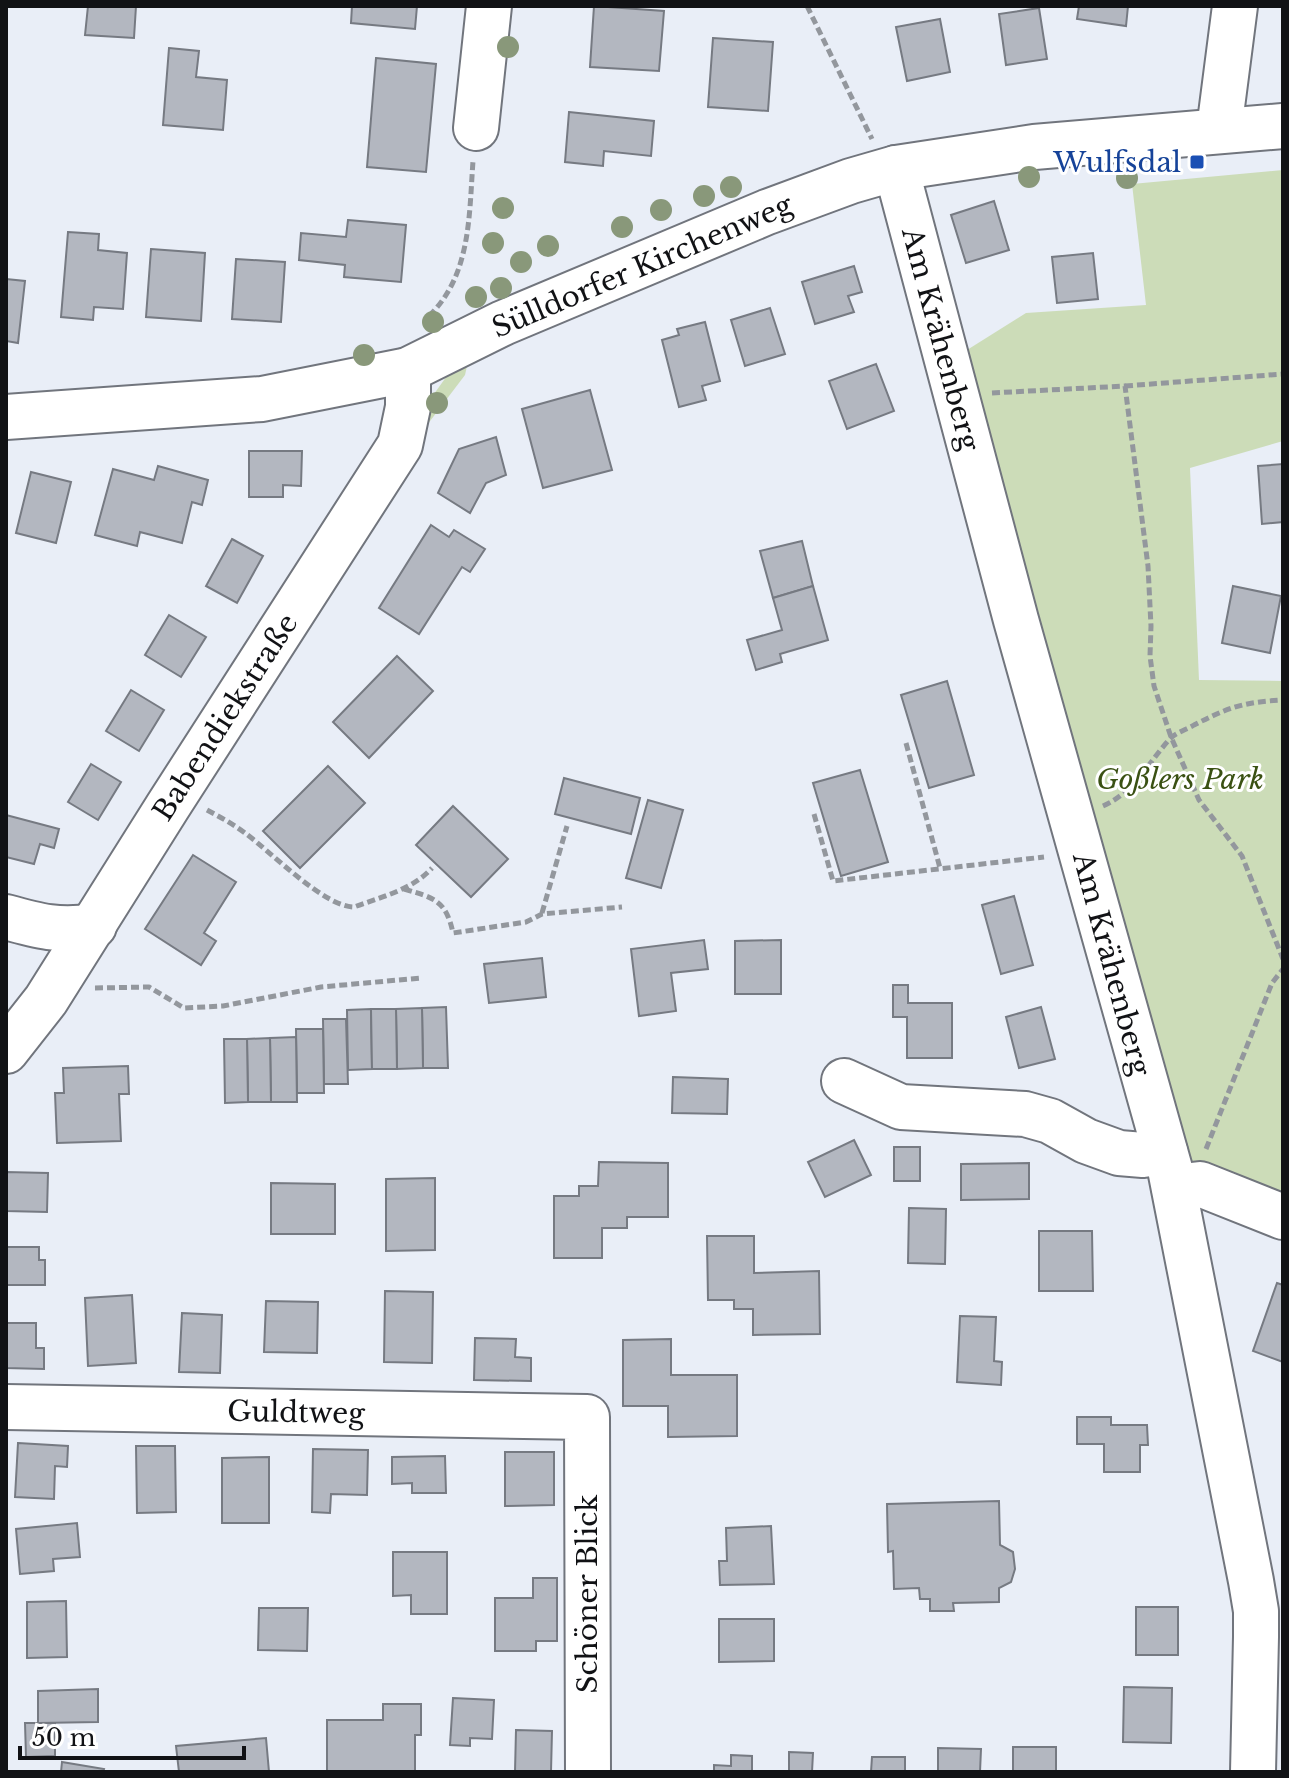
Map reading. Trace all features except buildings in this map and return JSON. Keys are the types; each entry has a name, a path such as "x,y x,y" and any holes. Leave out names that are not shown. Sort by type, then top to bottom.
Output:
{"street":[{"path":"476,128 489,6"},
{"path":"1219,130 1235,6"},
{"name":"Sülldorfer Kirchenweg","path":"6,417 262,399 408,370 496,326 767,212 851,181 884,154 1034,147 1283,126"},
{"name":"Am Krähenberg","path":"884,154 955,395 1072,817 1181,1165 1256,1611 1270,1638 1253,1772"},
{"name":"Babendiekstraße","path":"6,1051 46,1000 400,445 408,407 408,370"},
{"path":"10,918 57,929 94,926"},
{"path":"10,918 28,940 42,976 46,1000"},
{"path":"844,1081 901,1107 1025,1114 1050,1121 1086,1141 1119,1153 1143,1155 1181,1165 1200,1184 1283,1217"},
{"name":"Guldtweg","path":"6,1407 587,1417"},
{"name":"Schöner Blick","path":"587,1417 588,1772"}],"path":[{"path":"807,6 844,84 884,154"},
{"path":"408,370 416,329 439,306 460,267 467,239 476,128"},
{"path":"978,393 1283,374"},
{"path":"1125,386 1148,566 1151,671 1171,737 1199,800 1242,856 1283,959"},
{"path":"1072,817 1111,802 1136,784 1171,737 1222,711 1249,702 1283,700"},
{"path":"906,743 940,868"},
{"path":"207,810 245,833 295,875 335,902 348,907 403,888 421,879 432,868"},
{"path":"814,814 833,881 1046,857"},
{"path":"542,914 567,826"},
{"path":"403,888 442,906 449,915 453,933 526,922 542,914 622,907"},
{"path":"1181,1165 1272,983 1283,969"},
{"path":"89,988 149,987 184,1008 223,1006 321,987 421,978"}],"green space":[{"name":"Goßlers Park","path":"1283,170 1283,441 1190,468 1199,680 1283,681 1283,1203 1181,1158 967,350 1026,313 1146,305 1132,184"},
{"path":"465,363 465,375 424,429 429,401 449,373"}],"place":[{"name":"Wulfsdal","path":"1197,162"}]}
